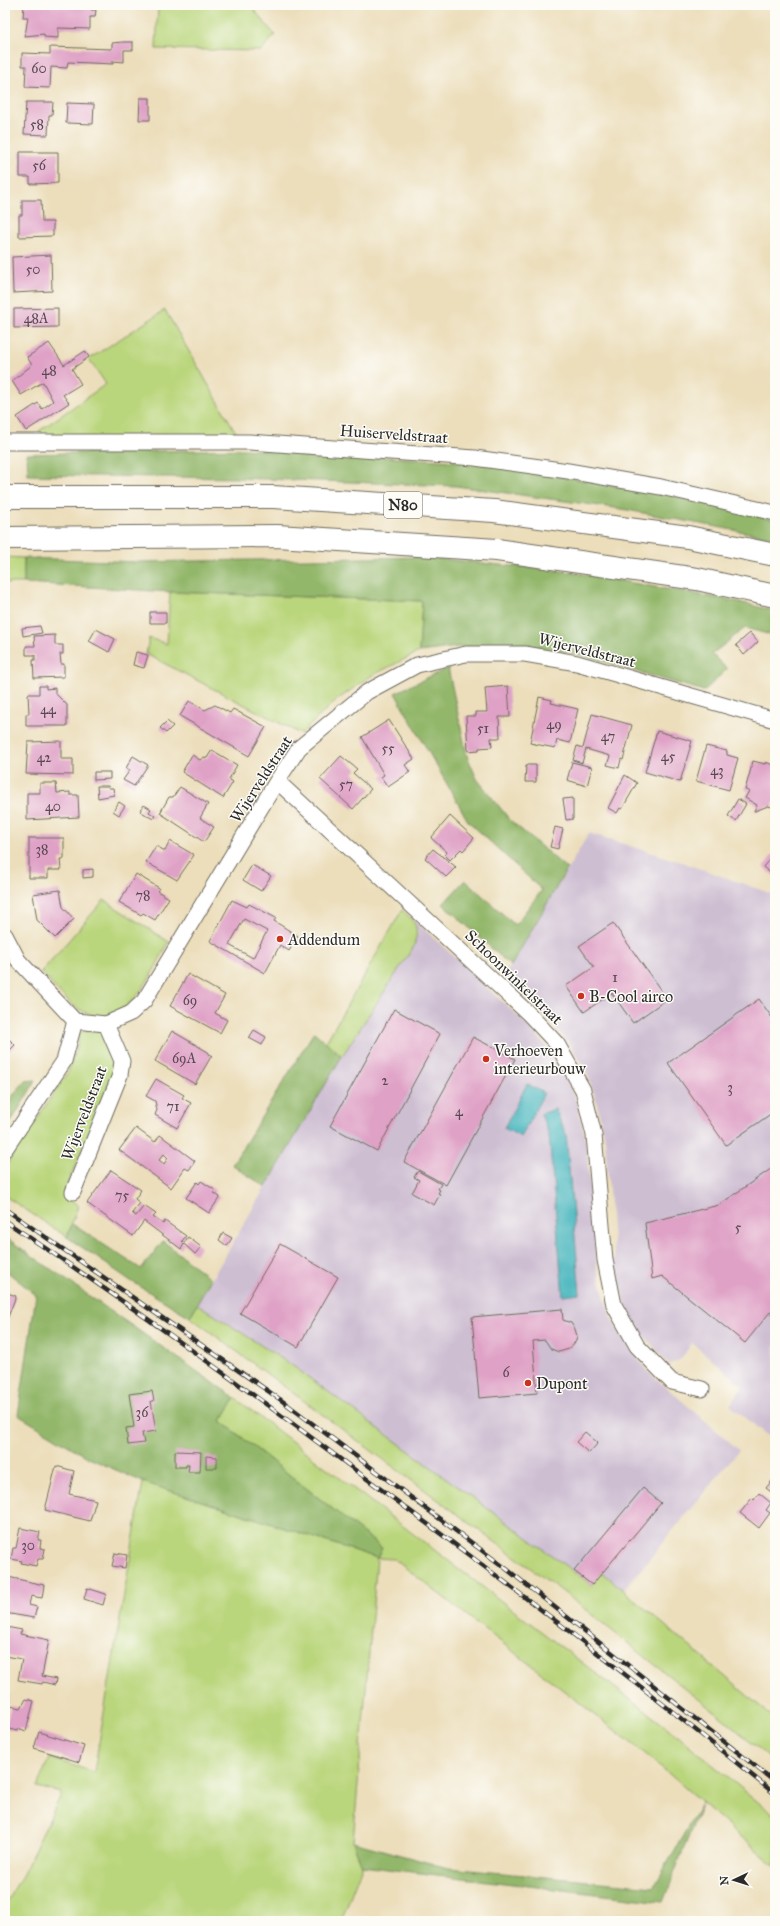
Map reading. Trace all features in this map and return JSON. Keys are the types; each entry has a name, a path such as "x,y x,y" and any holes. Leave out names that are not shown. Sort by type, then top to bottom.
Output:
{"highway":[{"name":"N80","path":"5,496 273,496 494,511 688,537 775,555"},
{"path":"5,538 277,536 497,550 697,579 775,596"}],"street":[{"name":"Huiserveldstraat","path":"5,442 249,442 475,458 568,471 662,487 775,514"},
{"name":"Wijerveldstraat","path":"75,1021 106,1024 131,1013 144,1001 277,781 299,748 367,692 417,666 466,654 525,654 577,663 775,720"},
{"name":"Schoonwinkelstraat","path":"277,781 528,1013 557,1044 583,1090 594,1135 605,1260 614,1305 637,1346 672,1382 702,1390"},
{"path":"5,936 18,960 75,1021 64,1061 5,1149"},
{"name":"Wijerveldstraat","path":"73,1192 120,1075 122,1061 106,1024"}],"shaded area":[{"path":"589,833 684,863 775,895 775,1442 730,1405 743,1386 692,1343 681,1359 669,1365 641,1332 625,1304 615,1266 605,1139 595,1096 585,1067 565,1039 534,1003 504,977"},
{"path":"413,919 520,1018 543,1042 560,1064 577,1103 586,1142 597,1269 607,1306 616,1328 646,1370 739,1450 623,1591 603,1572 592,1585 451,1482 197,1304 342,1056 414,946 418,932"}],"green space":[{"path":"158,5 250,5 275,35 261,51 156,49"},
{"path":"165,310 238,436 44,443 39,431 106,384 89,359"},
{"path":"245,449 473,462 665,494 775,520 775,538 622,509 456,486 239,478 28,475 27,454"},
{"path":"5,557 24,558 24,583 5,583"},
{"path":"422,557 570,572 735,601 775,611 775,636 745,628 712,654 727,669 704,691 574,653 517,644 458,647 419,652 422,601 170,592 24,583 24,558 139,562"},
{"path":"170,592 422,601 419,652 371,676 334,702 301,734 146,654 149,638 167,644"},
{"path":"448,668 467,756 477,779 510,820 567,869 511,966 443,904 465,880 515,925 542,890 468,821 395,693"},
{"path":"104,900 169,942 155,968 137,995 126,1006 114,1013 100,1016 78,1009 61,994 41,972"},
{"path":"402,910 411,918 416,926 414,946 342,1056 326,1042"},
{"path":"92,1029 102,1032 116,1066 64,1193 78,1206 67,1237 5,1196 5,1167 68,1072 77,1048 79,1033"},
{"path":"314,1032 342,1056 266,1187 232,1165"},
{"path":"36,1080 5,1132 5,1105 25,1081"},
{"path":"72,1224 141,1269 163,1241 211,1279 190,1317 131,1281 67,1237"},
{"path":"5,1237 235,1398 221,1421 382,1548 377,1558 143,1482 89,1458 18,1415 36,1295 5,1270"},
{"path":"197,1304 293,1366 592,1585 602,1572 775,1719 775,1763 725,1720 563,1592 190,1317"},
{"path":"235,1398 673,1732 775,1816 775,1866 652,1759 394,1559 377,1558 382,1548 221,1421"},
{"path":"143,1482 377,1558 353,1842 362,1866 341,1921 5,1921 5,1904 23,1874 62,1793 37,1787 49,1758 94,1772"},
{"path":"702,1802 663,1902 362,1866 353,1842 448,1868 654,1887"}],"water":[{"path":"527,1084 544,1093 521,1137 504,1128"},
{"path":"555,1109 566,1134 580,1294 563,1296 549,1135 541,1114"}],"building":[{"path":"24,5 91,6 91,10 96,10 95,17 90,17 90,29 58,28 58,38 44,37 44,34 25,36 28,17 23,17"},
{"path":"123,5 142,5 142,7 123,7"},
{"path":"133,42 133,50 124,50 124,62 113,61 113,64 68,62 67,68 51,67 50,88 25,87 26,66 22,66 22,53 50,54 50,47 112,49 112,43"},
{"path":"140,98 150,98 150,120 139,120"},
{"path":"26,102 53,102 52,115 49,115 48,135 24,134"},
{"path":"67,103 94,104 93,124 66,123"},
{"path":"20,152 58,152 58,183 30,184 30,177 20,177"},
{"path":"22,200 41,200 42,222 53,222 53,236 19,237 19,215 22,215"},
{"path":"51,255 52,291 13,293 12,257"},
{"path":"58,308 58,327 14,328 14,309"},
{"path":"49,343 64,365 85,351 89,357 72,369 81,384 63,395 69,403 26,431 17,417 38,403 42,409 53,401 43,382 21,395 12,381 32,365 27,357"},
{"path":"150,612 166,612 166,623 150,623"},
{"path":"40,626 42,633 23,636 22,628"},
{"path":"96,629 115,639 109,652 89,641"},
{"path":"750,633 758,642 744,655 736,645"},
{"path":"55,635 55,645 63,645 63,654 60,654 61,664 64,664 64,677 34,678 33,660 35,660 35,655 26,655 26,646 35,646 34,636"},
{"path":"136,652 148,655 144,668 133,665"},
{"path":"39,686 46,686 46,689 55,688 55,693 67,705 67,726 26,726 26,714 29,714 28,694 39,694"},
{"path":"508,686 510,717 499,717 500,738 491,738 492,747 468,751 466,716 476,716 476,712 487,712 485,688"},
{"path":"539,697 552,700 551,703 578,709 570,743 557,740 555,748 530,743"},
{"path":"189,701 205,710 215,705 230,713 233,709 266,727 249,756 180,716"},
{"path":"592,714 632,725 623,760 621,759 619,768 607,765 610,756 586,749 582,763 573,760 577,746 583,748"},
{"path":"389,720 414,759 405,765 410,772 388,787 381,777 384,775 362,737"},
{"path":"167,721 173,726 166,733 160,728"},
{"path":"657,731 692,741 680,782 645,772"},
{"path":"61,741 61,759 73,759 73,775 26,774 28,742"},
{"path":"706,746 727,751 727,755 738,758 729,790 696,781"},
{"path":"212,750 237,765 229,779 233,782 223,798 182,772 192,755 200,760 204,757 207,758"},
{"path":"133,756 148,765 134,786 123,780 130,770 126,768"},
{"path":"341,756 357,769 353,773 371,789 353,809 320,779"},
{"path":"753,761 765,764 766,762 775,766 775,799 772,807 768,806 755,811 757,805 745,798 749,791 745,790"},
{"path":"572,762 592,767 587,786 567,780"},
{"path":"526,765 536,765 536,782 525,782"},
{"path":"94,772 110,772 110,779 94,780"},
{"path":"625,775 637,783 622,809 620,808 617,813 608,808"},
{"path":"40,783 56,783 57,793 70,792 70,795 78,795 79,817 27,820 27,793 40,793"},
{"path":"97,786 108,786 109,788 113,788 114,795 98,798"},
{"path":"180,787 208,804 200,818 214,827 204,842 160,813 169,797 173,797"},
{"path":"573,798 573,819 566,820 563,799"},
{"path":"738,799 746,804 736,821 728,816"},
{"path":"119,802 125,806 119,815 113,811"},
{"path":"144,805 151,809 149,812 155,816 153,819 140,811"},
{"path":"450,816 474,838 463,851 461,849 450,860 445,855 447,852 431,838"},
{"path":"555,827 563,829 558,849 550,847"},
{"path":"29,838 64,838 64,859 60,859 61,870 48,870 48,878 29,878"},
{"path":"170,841 194,855 177,880 146,862 156,846 165,851"},
{"path":"433,849 456,867 446,877 425,858"},
{"path":"775,852 775,874 774,876 763,867"},
{"path":"252,865 271,876 261,891 243,880"},
{"path":"93,869 93,877 83,878 83,870"},
{"path":"136,874 159,888 157,891 169,898 155,920 143,913 141,915 119,902"},
{"path":"60,890 63,907 74,919 55,938 37,920 33,894"},
{"name":"Addendum","path":"232,900 247,907 249,904 276,918 274,921 298,936 289,951 280,945 265,973 210,941","holes":["244,919 267,931 253,958 229,945"]},
{"path":"613,923 667,999 633,1023 612,993 584,1012 566,986 594,967 579,946"},
{"path":"188,974 225,995 215,1013 227,1020 220,1033 170,1006"},
{"path":"759,999 775,1022 775,1111 726,1145 668,1063"},
{"path":"394,1009 440,1034 377,1151 330,1126"},
{"path":"254,1030 266,1037 262,1045 249,1038"},
{"path":"172,1031 212,1055 195,1084 155,1061"},
{"path":"5,1035 15,1045 5,1055"},
{"path":"473,1037 515,1059 446,1185 404,1162"},
{"path":"156,1079 184,1095 182,1098 191,1103 177,1128 155,1115 157,1110 155,1101 146,1096"},
{"path":"136,1128 155,1142 160,1135 195,1161 189,1170 185,1168 171,1188 119,1150","holes":["164,1154 168,1158 164,1164 159,1160"]},
{"path":"775,1166 775,1316 770,1312 745,1343 662,1276 652,1279 645,1223 719,1205"},
{"path":"111,1170 141,1190 135,1199 140,1203 132,1213 136,1216 144,1206 156,1214 153,1217 163,1224 165,1221 186,1236 182,1241 184,1243 188,1237 201,1247 195,1254 184,1244 181,1249 144,1221 133,1236 87,1203"},
{"path":"418,1171 441,1184 438,1189 440,1190 438,1193 440,1194 434,1205 412,1193 419,1180 414,1177"},
{"path":"201,1181 215,1190 214,1193 220,1197 209,1213 186,1198 197,1182 199,1184"},
{"path":"223,1233 232,1238 227,1246 219,1240"},
{"path":"280,1244 338,1277 298,1347 240,1313"},
{"path":"5,1292 16,1296 5,1325"},
{"path":"562,1309 563,1320 571,1323 575,1329 577,1336 576,1341 569,1349 559,1352 551,1349 545,1340 533,1341 537,1393 479,1398 472,1317"},
{"path":"152,1391 154,1401 151,1401 156,1431 142,1433 144,1443 128,1445 126,1428 134,1427 129,1394"},
{"path":"585,1432 598,1443 589,1453 576,1442"},
{"path":"175,1451 201,1452 200,1472 188,1472 189,1465 186,1465 186,1467 175,1467"},
{"path":"206,1456 217,1457 217,1468 206,1468"},
{"path":"56,1466 74,1471 69,1494 96,1500 90,1521 45,1510"},
{"path":"775,1477 775,1495 766,1488"},
{"path":"643,1488 661,1503 592,1585 574,1571"},
{"path":"759,1493 771,1503 766,1510 770,1513 759,1528 740,1513 752,1498 754,1500"},
{"path":"20,1528 40,1532 38,1540 41,1540 40,1548 45,1549 43,1559 38,1559 36,1566 11,1559 13,1548 16,1548"},
{"path":"115,1553 127,1555 125,1568 112,1566"},
{"path":"8,1577 44,1585 42,1598 31,1596 29,1605 37,1607 34,1618 5,1613 5,1591"},
{"path":"87,1588 106,1594 103,1605 84,1599"},
{"path":"6,1627 22,1630 20,1634 49,1640 42,1676 56,1679 55,1685 43,1682 42,1684 18,1680 22,1659 5,1656"},
{"path":"5,1693 10,1694 6,1712 5,1712"},
{"path":"26,1699 34,1701 26,1731 18,1728 17,1731 5,1728 11,1706 21,1708"},
{"path":"39,1732 84,1746 79,1762 34,1748"}],"railway":[{"path":"5,1209 281,1400 504,1567 775,1782"},
{"path":"5,1221 182,1343 408,1509 619,1670 775,1794"}],"place":[{"name":"Addendum","path":"280,939"},
{"name":"B-Cool airco","path":"581,996"},
{"name":"Verhoeven interieurbouw","path":"486,1059"},
{"name":"Dupont","path":"528,1383"}]}
